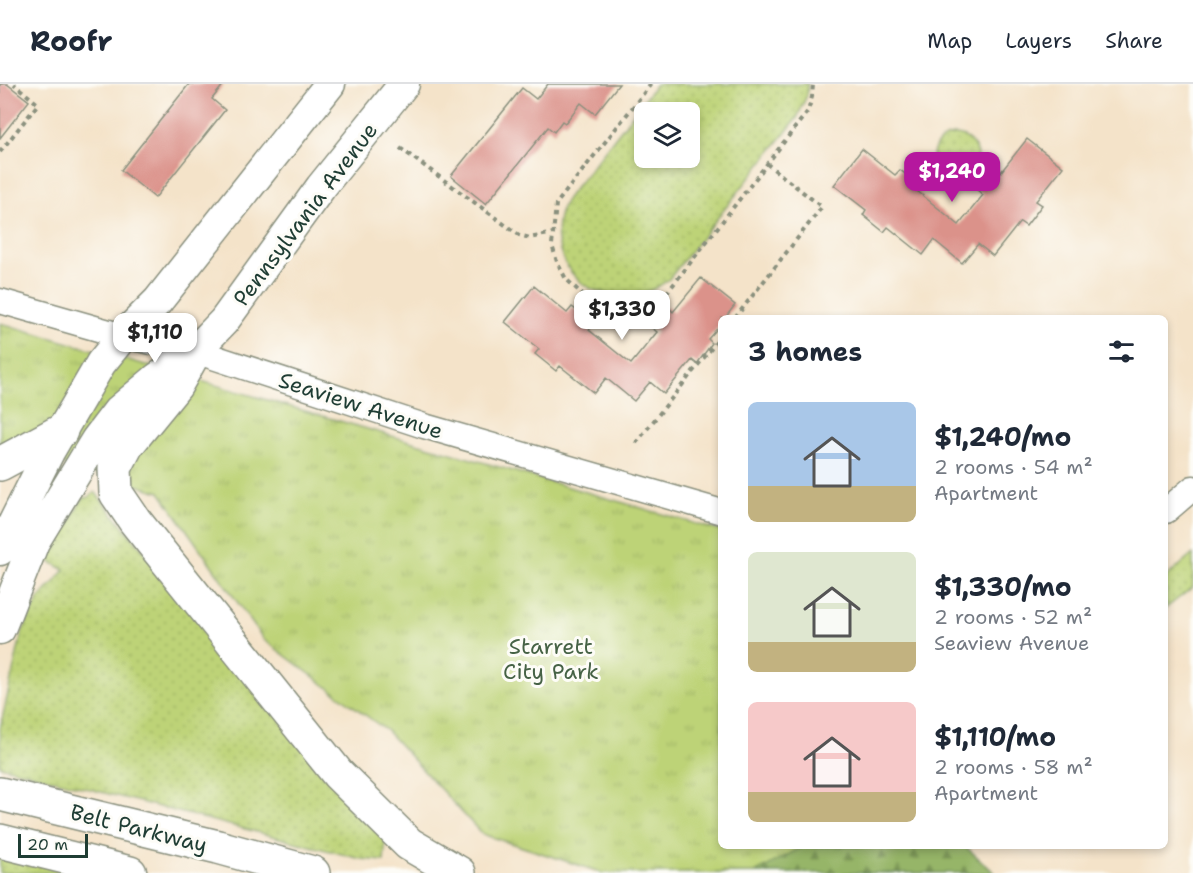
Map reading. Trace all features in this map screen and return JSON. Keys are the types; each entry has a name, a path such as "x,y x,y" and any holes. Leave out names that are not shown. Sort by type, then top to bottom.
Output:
{"highway":[{"path":"195,351 176,385 127,445 115,468 116,493 135,521 338,774 409,844 459,873"},
{"path":"0,464 61,431"},
{"name":"Belt Parkway","path":"0,794 218,847 313,873"},
{"name":"Belt Parkway","path":"0,841 130,873"}],"main road":[{"path":"0,550 61,431 101,363 123,336 158,301 330,84"},
{"name":"Pennsylvania Avenue","path":"0,629 34,542 96,440 118,411 156,379 195,351 224,321 321,187 404,84"}],"street":[{"name":"Seaview Avenue","path":"0,300 123,336 195,351 424,426 718,511"},
{"path":"1168,509 1193,488"}],"path":[{"path":"0,152 38,104 14,84"},
{"path":"651,84 556,204 552,244 557,262 566,279 582,294 605,303 629,306 649,302 666,294 808,111 813,84"},
{"path":"400,148 519,235 530,238 553,233"},
{"path":"737,315 822,207 767,164"},
{"path":"636,443 718,340"}],"green space":[{"path":"656,84 808,84 807,95 797,118 669,279 645,293 618,296 587,287 577,279 562,257 557,231 563,205 569,195 634,112 634,168 700,168 700,102 642,102"},
{"path":"955,135 971,141 977,157 971,173 955,179 939,173 933,157 939,141"},
{"name":"Starrett City Park","path":"0,323 718,530 718,849 799,849 755,873 603,873 482,834 387,731 264,640 160,492 0,446"},
{"path":"95,492 324,771 386,837 384,861 361,859 0,766 0,728 22,632 39,599 65,570 47,560 83,498"},
{"path":"1193,554 1193,587 1168,606 1168,575"},
{"path":"758,849 968,849 995,873 710,873"},
{"path":"0,854 74,873 0,873"}],"building":[{"path":"0,84 7,84 29,101 0,138"},
{"path":"189,84 224,84 212,99 225,110 155,198 121,170"},
{"path":"548,84 619,84 595,114 581,103 565,123 562,121 554,132 548,127 486,204 451,176 522,88 536,99"},
{"path":"1027,139 1063,167 1036,201 1042,205 1026,226 1020,222 993,256 978,244 962,263 934,240 923,255 888,227 884,232 863,215 866,210 834,185 862,149 895,175 900,170 921,186 917,191 959,225 983,195 976,189 995,167 1001,172"},
{"path":"701,278 735,305 727,315 718,315 718,328 708,339 712,343 697,364 692,360 664,394 650,382 634,401 606,378 594,393 560,366 556,371 535,354 539,349 505,322 534,286 567,313 572,307 594,323 589,330 631,364 657,332 651,327 667,306 673,312"}]}
